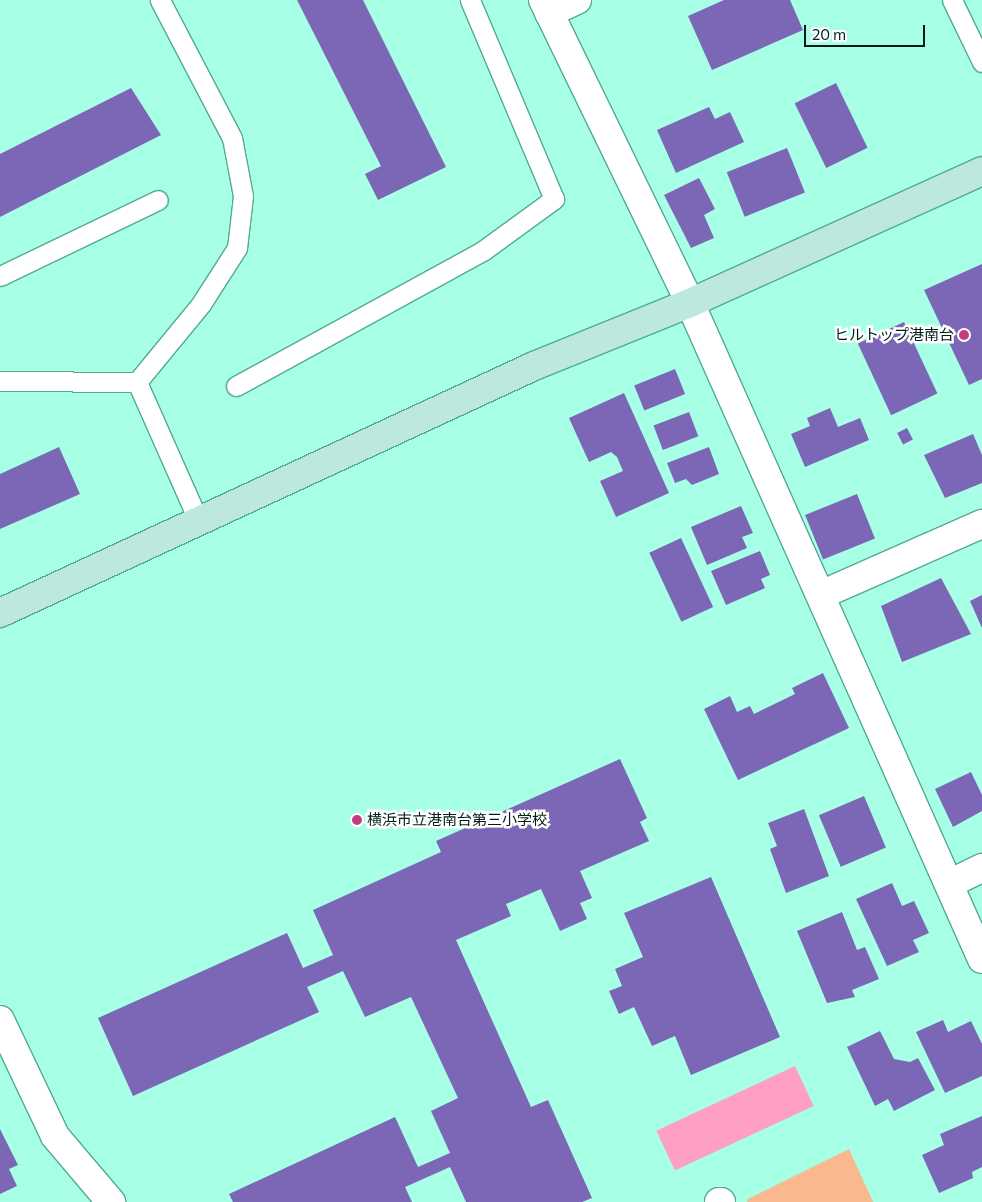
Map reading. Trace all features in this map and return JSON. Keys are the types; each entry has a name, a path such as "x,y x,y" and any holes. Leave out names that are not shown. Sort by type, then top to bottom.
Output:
{"street":[{"path":"577,0 546,7 690,303 823,594 982,959"},
{"path":"0,613 200,524 534,366 690,303 982,171"},
{"path":"823,594 982,524"},
{"path":"949,884 982,868"},
{"path":"0,1020 54,1136 111,1202"}],"lane":[{"path":"136,382 201,304 237,248 243,196 232,138 160,0"},
{"path":"236,386 484,250 554,199 470,0"},
{"path":"952,0 982,62"},
{"path":"0,276 158,200"},
{"path":"0,382 136,382"},
{"path":"136,382 200,524"}],"shaded area":[{"path":"795,1066 814,1106 675,1171 656,1131"},
{"path":"849,1149 873,1202 747,1202 748,1199"}],"building":[{"path":"297,0 363,0 446,167 378,200 365,174 381,166"},
{"path":"724,0 790,0 803,30 712,70 688,16"},
{"path":"836,83 868,148 826,168 795,103"},
{"path":"131,88 161,135 0,217 0,154"},
{"path":"709,107 715,119 730,112 744,142 676,173 657,130"},
{"path":"787,148 805,193 745,217 727,172"},
{"path":"699,178 715,209 704,215 714,238 691,248 664,195"},
{"name":"ヒルトップ港南台","path":"982,264 982,379 969,385 924,290"},
{"path":"904,322 937,394 891,415 858,344"},
{"path":"675,369 685,394 644,411 634,385"},
{"path":"624,393 669,493 616,517 600,481 623,471 617,457 611,452 589,462 569,418"},
{"path":"830,408 838,427 860,418 869,440 805,467 791,434 810,426 807,418"},
{"path":"689,412 698,436 663,450 654,426"},
{"path":"907,428 913,440 903,445 897,433"},
{"path":"973,434 982,455 982,483 945,498 924,455"},
{"path":"59,447 80,494 0,529 0,474"},
{"path":"709,447 719,474 692,485 686,479 675,483 667,463"},
{"path":"857,494 875,539 823,559 805,515"},
{"path":"741,506 753,533 742,537 747,548 707,565 691,527"},
{"path":"681,538 713,607 681,622 649,553"},
{"path":"760,551 770,575 761,579 765,588 726,605 711,571"},
{"path":"941,578 971,634 902,662 881,606"},
{"path":"982,595 982,628 970,601"},
{"path":"823,673 849,728 738,780 704,709 730,696 737,712 750,706 754,714 795,694 792,688"},
{"path":"620,759 647,818 640,822 649,841 580,871 592,898 580,903 587,919 560,931 541,889 506,904 511,916 456,940 531,1107 548,1100 592,1198 582,1202 466,1202 450,1167 405,1187 412,1202 233,1202 229,1194 395,1117 418,1167 450,1153 431,1111 458,1098 411,997 365,1017 343,971 307,987 319,1012 133,1096 98,1018 287,933 303,968 333,955 313,910 441,852 436,841"},
{"path":"971,772 982,795 982,811 953,827 935,789"},
{"path":"864,796 886,848 841,867 819,815"},
{"path":"804,809 829,876 786,893 770,849 777,846 768,823"},
{"path":"711,877 780,1037 691,1075 675,1036 652,1046 634,1007 619,1014 609,991 622,986 615,969 643,957 624,913"},
{"path":"892,883 902,906 914,901 929,933 913,940 919,952 887,966 856,899"},
{"path":"842,912 857,950 865,947 879,979 852,990 855,997 827,1003 797,931"},
{"path":"943,1020 948,1032 971,1021 982,1044 982,1076 945,1093 916,1032"},
{"path":"880,1031 894,1059 910,1062 918,1058 935,1090 894,1111 888,1099 875,1106 847,1047"},
{"path":"982,1116 982,1167 972,1172 973,1178 939,1193 922,1155 944,1145 940,1134"},
{"path":"0,1129 18,1165 9,1169 17,1186 0,1194"}],"place":[{"name":"ヒルトップ港南台","path":"964,335"},
{"name":"横浜市立港南台第三小学校","path":"357,820"}]}
